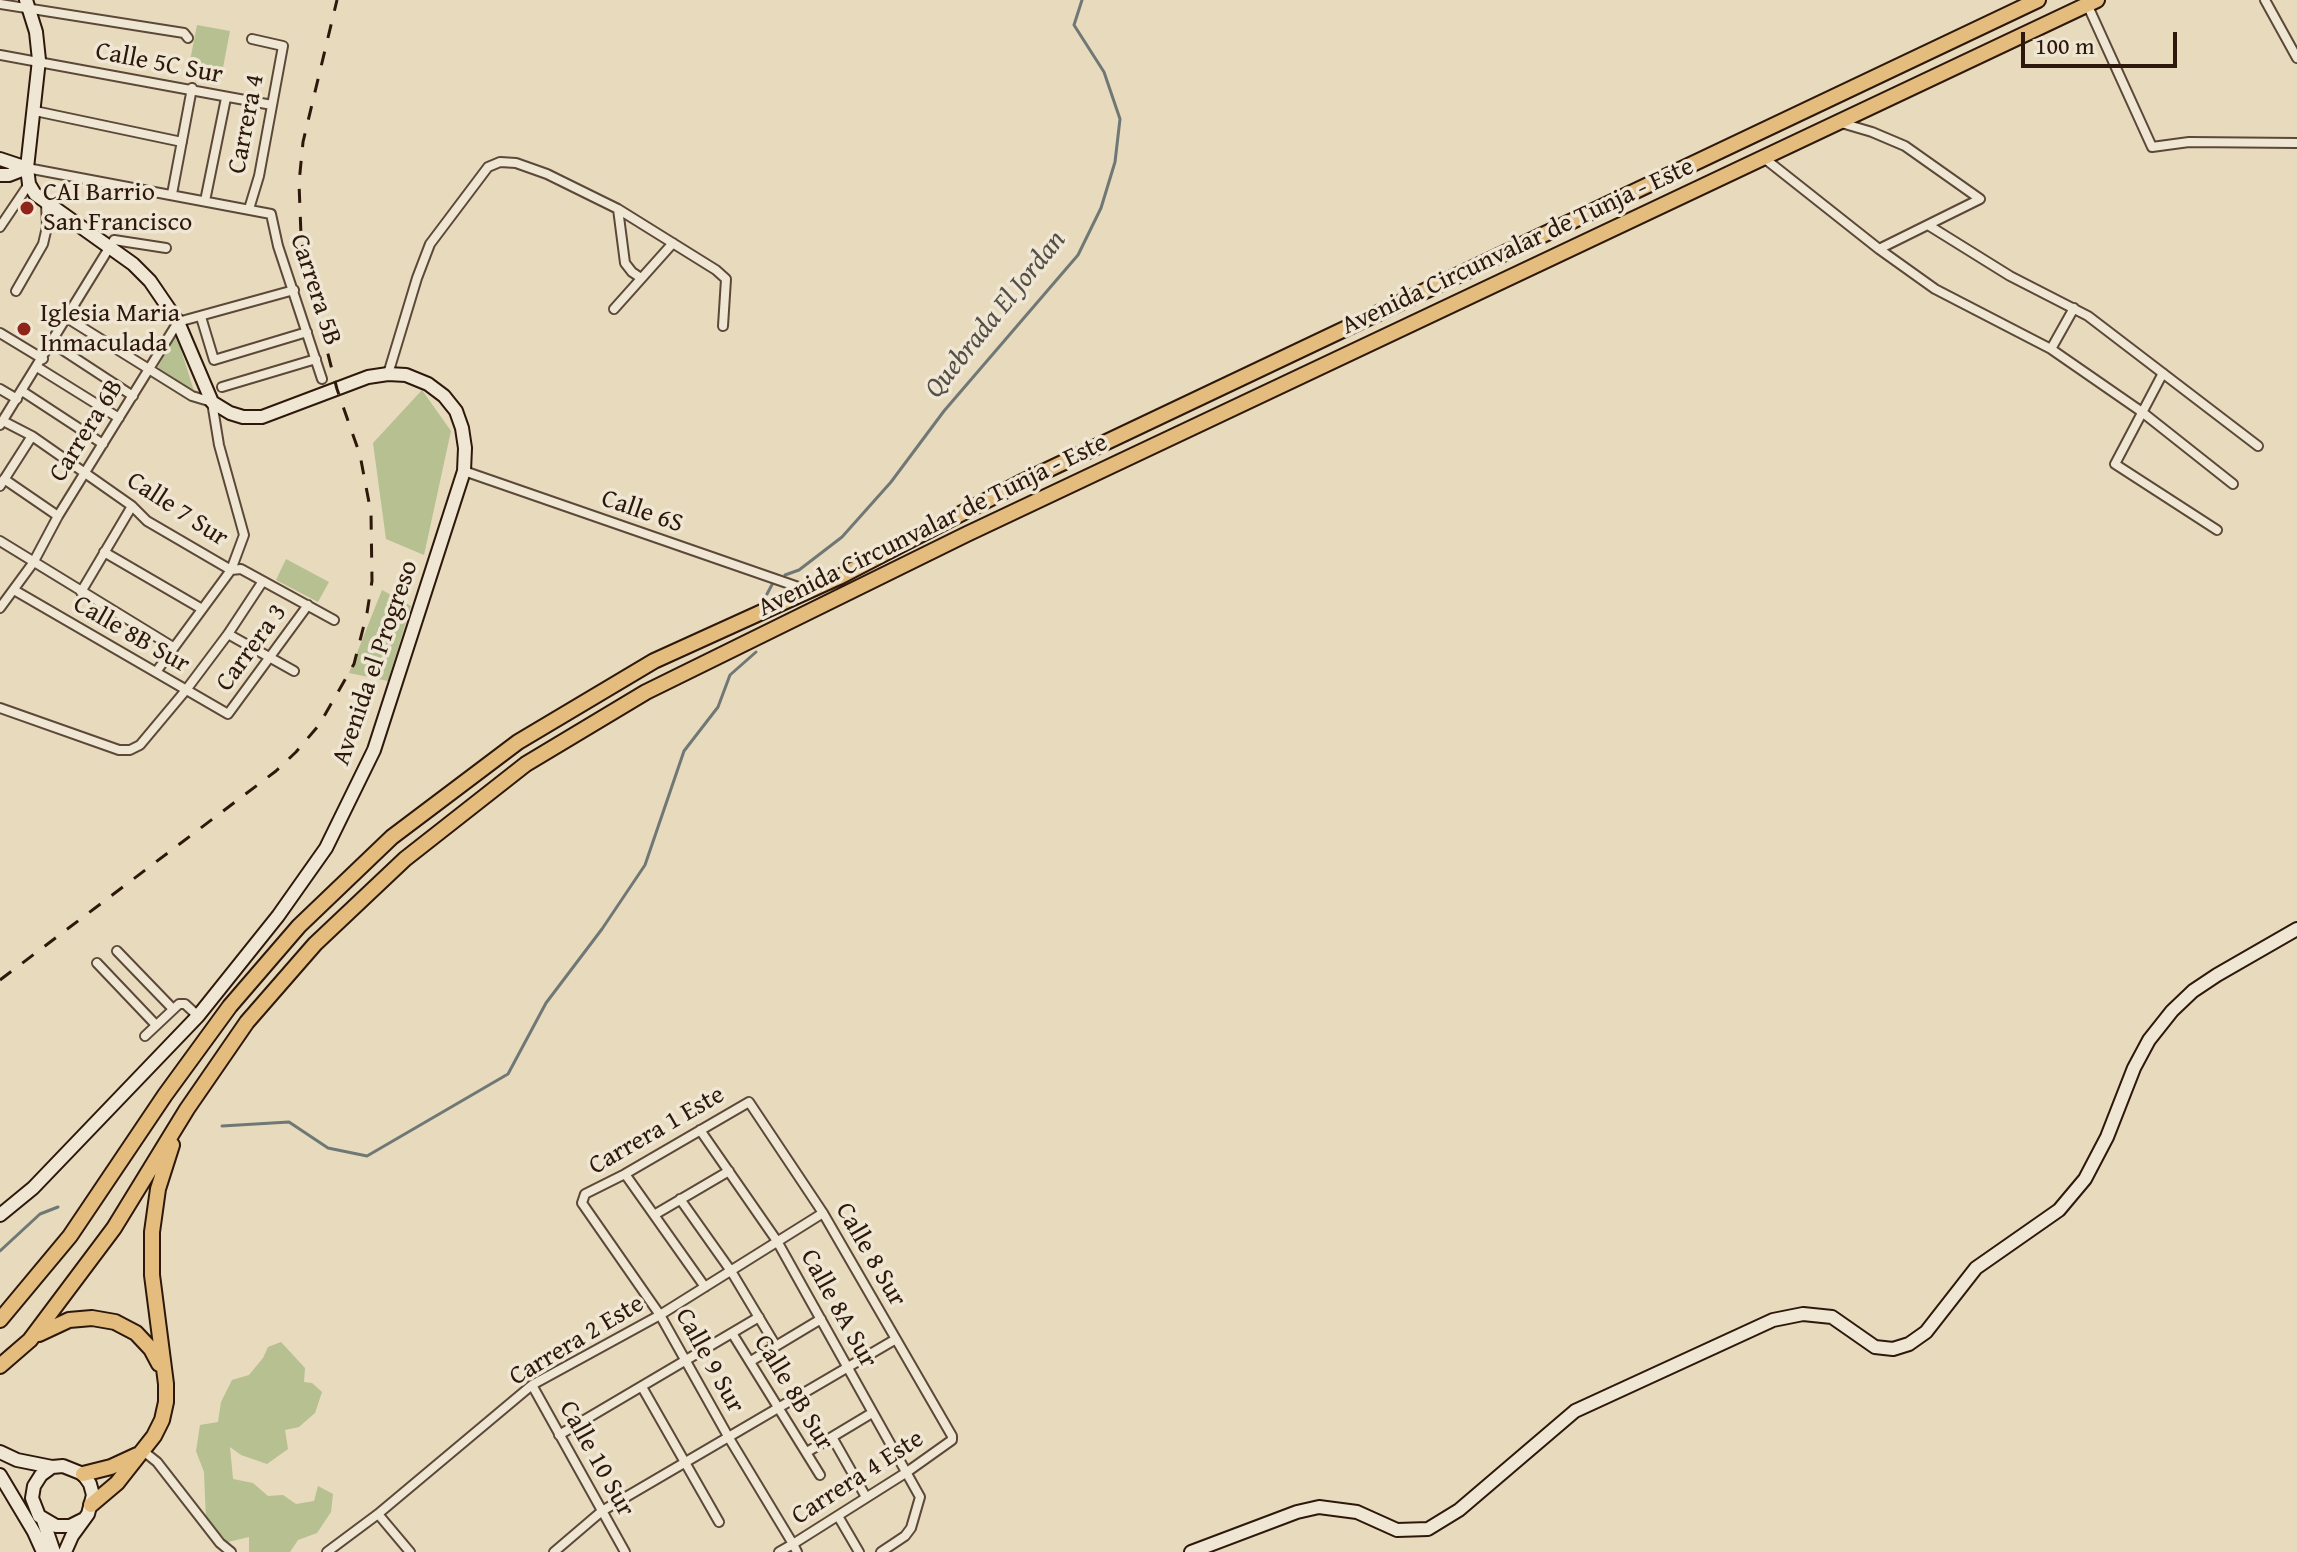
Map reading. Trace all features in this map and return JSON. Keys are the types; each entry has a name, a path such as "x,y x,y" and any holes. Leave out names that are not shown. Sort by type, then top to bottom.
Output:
{"highway":[{"name":"Avenida Circunvalar de Tunja - Este","path":"0,1320 70,1236 165,1095 230,1006 299,926 392,837 531,734 654,661 839,577 1020,483 2038,0"},
{"name":"Avenida Circunvalar de Tunja - Este","path":"0,1366 30,1340 114,1228 187,1109 247,1022 315,944 405,859 526,764 646,692 833,599 2092,2"},
{"path":"91,1505 117,1483 162,1420 166,1402 152,1275 152,1232 158,1189 170,1148 187,1109"},
{"path":"30,1340 69,1320 92,1318 115,1322 136,1333 151,1349 162,1368"},
{"path":"83,1474 111,1467 140,1453"}],"main road":[{"path":"28,4 36,32 39,60 27,168 29,184 46,203 133,264 150,281 178,322 212,402"},
{"path":"0,159 27,168"},
{"path":"0,175 27,168"},
{"name":"Avenida el Progreso","path":"0,1215 33,1188 198,1016 239,967 326,848 374,750 464,471 465,448 456,411 444,396 428,384 406,375 368,377 262,417 243,417 212,402"},
{"path":"1191,1552 1297,1512 1319,1507 1357,1512 1397,1530 1428,1529 1459,1510 1575,1411 1773,1320 1803,1314 1832,1317 1875,1347 1893,1349 1909,1344 1926,1332 1976,1268 2059,1210 2085,1179 2107,1137 2149,1040 2172,1011 2193,991 2217,975 2297,929"},
{"path":"0,1452 17,1460 74,1468 90,1484 93,1495 91,1505 65,1552"},
{"path":"52,1467 41,1475 34,1486 32,1498 54,1552"},
{"path":"0,1474 40,1516 56,1526 70,1526 82,1520"},
{"path":"0,1474 43,1552"}],"street":[{"path":"2265,0 2297,58"},
{"path":"2092,2 2152,147 2189,142 2297,143"},
{"path":"0,4 28,4 184,33 188,38"},
{"name":"Carrera 4","path":"249,209 259,176 283,46 252,39"},
{"name":"Calle 5C Sur","path":"0,55 272,105"},
{"path":"172,194 192,88"},
{"path":"205,201 226,98"},
{"path":"35,111 182,142"},
{"path":"1838,122 1905,146 1980,199 1879,249"},
{"path":"1763,157 1935,289 2051,349 2142,412 2233,484"},
{"path":"388,374 430,244 488,167 500,162 516,163 547,174 618,209 716,270 726,279 723,326"},
{"path":"27,168 249,209"},
{"path":"0,227 29,184"},
{"path":"16,291 43,244 47,227 46,203"},
{"name":"Carrera 5B","path":"249,209 271,214 278,246 322,379"},
{"path":"618,209 625,263 641,278"},
{"path":"1928,225 2010,276 2074,308 2258,446"},
{"path":"1,423 114,240 166,248"},
{"path":"614,309 673,243"},
{"path":"178,322 294,290"},
{"path":"2051,349 2074,308"},
{"path":"201,317 214,360 307,332"},
{"path":"67,318 192,396 212,402 219,445 244,535 231,570 156,672"},
{"name":"Carrera 6B","path":"0,608 33,563 58,516 178,322"},
{"path":"0,333 43,359"},
{"path":"52,343 133,396"},
{"path":"222,387 316,359"},
{"path":"37,367 119,418"},
{"path":"2163,373 2115,464 2217,530"},
{"path":"0,389 20,395 103,444"},
{"name":"Calle 7 Sur","path":"1,423 32,436 132,506 147,521 231,570 241,569 334,620"},
{"path":"32,436 2,482 58,516"},
{"name":"Calle 6S","path":"464,471 808,590"},
{"path":"81,592 132,506"},
{"path":"0,541 173,647"},
{"path":"104,552 202,609"},
{"path":"0,708 119,750 130,750 140,745 186,690 263,581"},
{"name":"Calle 8B Sur","path":"14,590 228,714"},
{"name":"Carrera 3","path":"228,714 308,605"},
{"path":"228,634 294,671"},
{"path":"117,951 173,1009"},
{"path":"97,963 156,1025"},
{"path":"145,1036 179,1004 185,1004 198,1016"},
{"name":"Carrera 1 Este","path":"585,1194 749,1102"},
{"name":"Calle 8 Sur","path":"749,1102 823,1213 951,1433"},
{"name":"Calle 8A Sur","path":"700,1130 777,1241 920,1497 916,1516 905,1536 881,1552"},
{"path":"654,1215 729,1171"},
{"path":"625,1174 705,1287"},
{"name":"Calle 9 Sur","path":"585,1194 584,1208 660,1315 795,1548"},
{"path":"680,1199 731,1271 776,1346"},
{"name":"Carrera 2 Este","path":"327,1552 378,1514 532,1385 660,1315 823,1213"},
{"path":"559,1435 759,1317"},
{"path":"751,1361 821,1319"},
{"name":"Calle 8B Sur","path":"732,1333 820,1475"},
{"path":"554,1552 602,1511 896,1339"},
{"name":"Calle 10 Sur","path":"532,1385 625,1552"},
{"path":"642,1387 719,1522"},
{"path":"807,1452 872,1413"},
{"name":"Carrera 4 Este","path":"779,1552 795,1548 907,1472 952,1440 951,1433"},
{"path":"832,1437 866,1497"},
{"path":"140,1453 157,1462 220,1543 231,1552"},
{"path":"378,1514 410,1552"},
{"path":"838,1516 859,1552"}],"green space":[{"path":"197,25 230,31 221,78 188,71"},
{"path":"176,334 194,391 157,369"},
{"path":"422,390 451,431 424,555 386,539 373,443"},
{"path":"286,559 329,582 318,602 276,580"},
{"path":"382,590 411,606 388,681 349,673"},
{"path":"281,1342 305,1368 304,1382 312,1383 322,1392 315,1413 299,1427 285,1430 288,1449 267,1464 241,1455 230,1447 233,1479 253,1483 268,1496 283,1495 296,1504 314,1501 318,1486 333,1494 331,1512 317,1533 298,1540 290,1552 249,1552 249,1537 228,1542 206,1520 204,1472 196,1451 200,1425 218,1422 221,1402 232,1380 249,1375 268,1347"}],"waterway":[{"name":"Quebrada El Jordan","path":"785,575 799,570 842,537 891,482 944,411 1078,255 1101,208 1115,162 1120,119 1104,72 1074,25 1082,0"},
{"path":"767,594 774,581"},
{"path":"222,1126 289,1122 328,1148 367,1156 508,1074 546,1003 645,865 684,751 718,707 730,675 756,652"},
{"path":"0,1251 40,1214 58,1207"}],"railway":[{"path":"0,980 276,771 319,725 354,664 372,581 371,513 360,455 337,389 307,273 301,235 299,183 303,142 337,0"}],"place":[{"name":"CAI Barrio San Francisco","path":"27,208"},
{"name":"Iglesia Maria Inmaculada","path":"24,329"}]}
